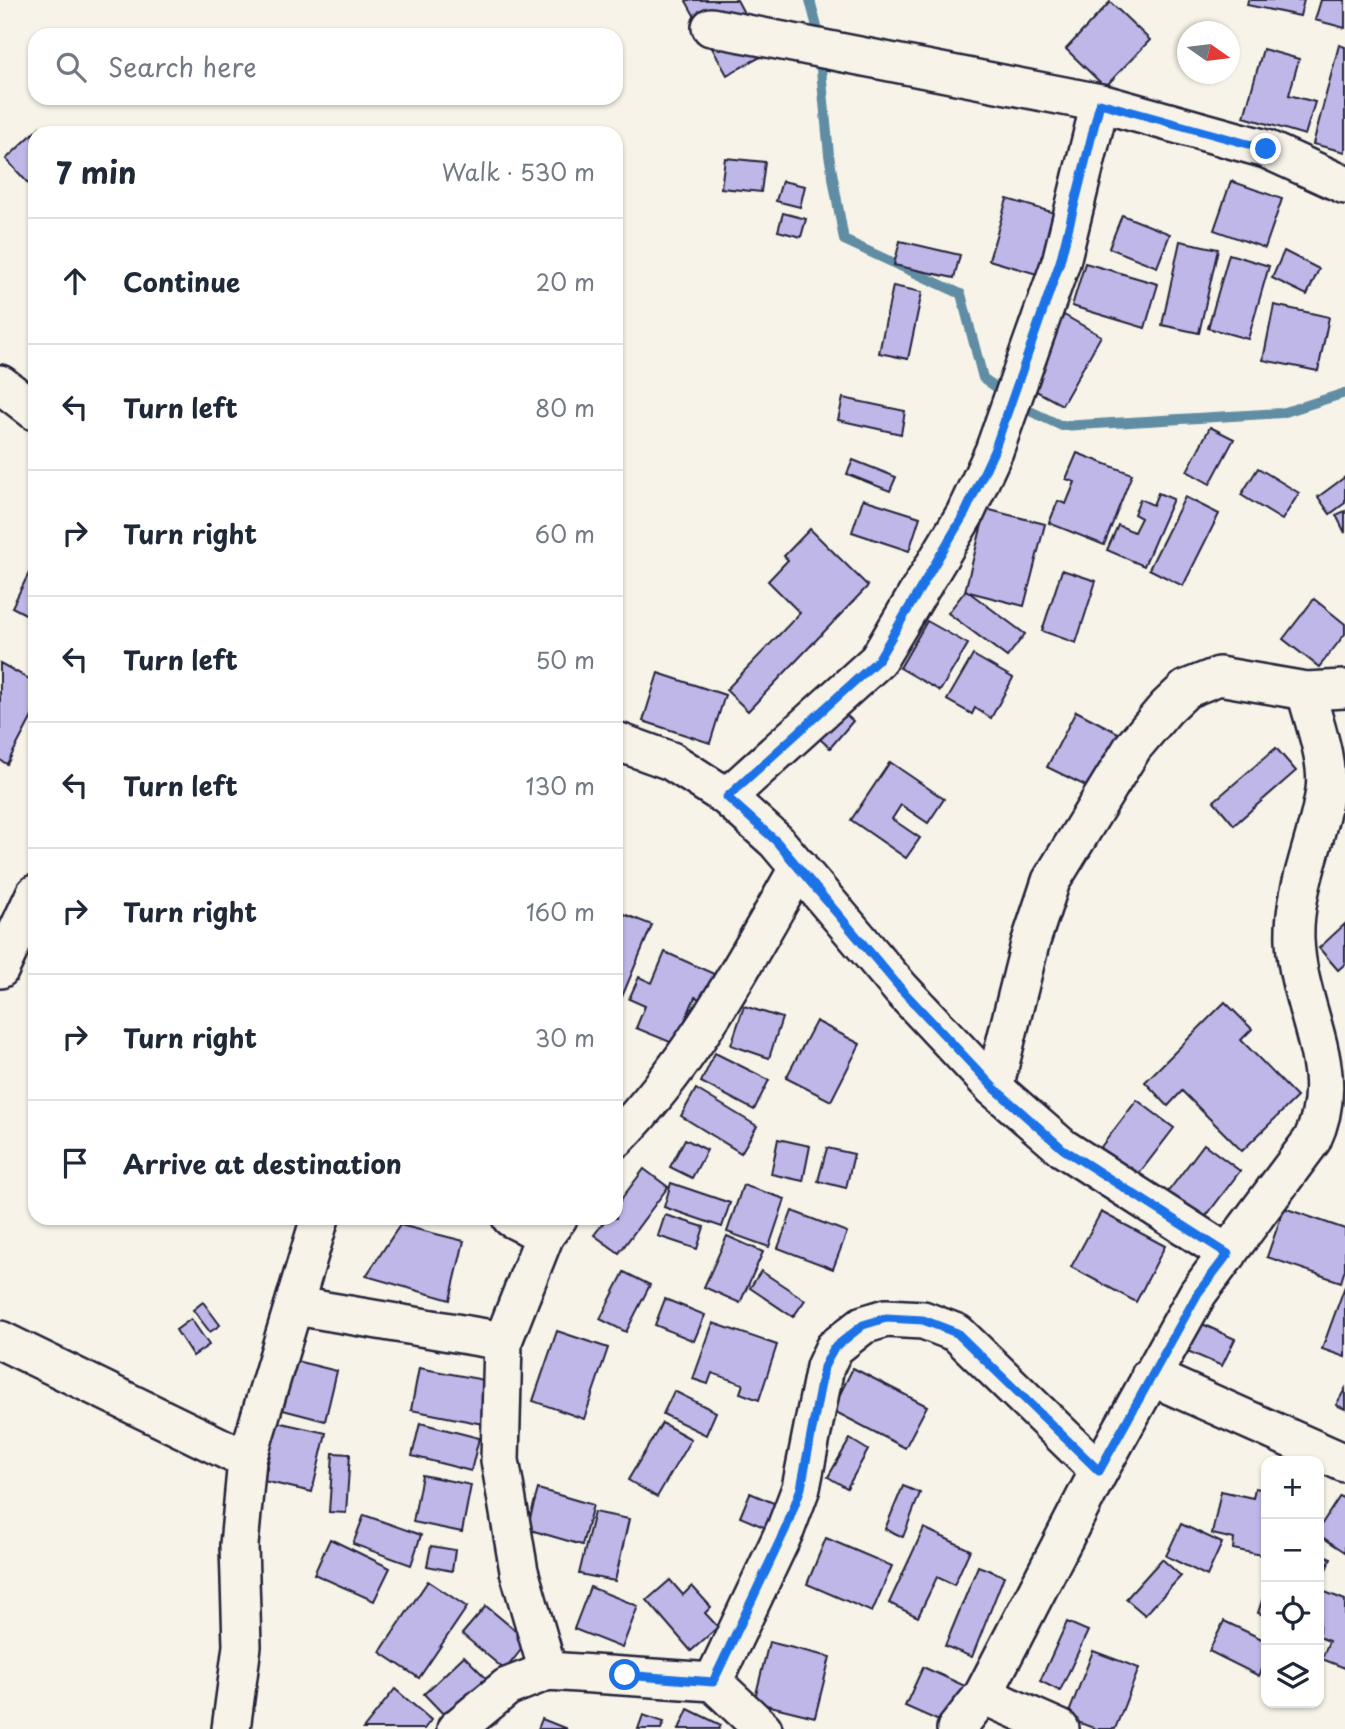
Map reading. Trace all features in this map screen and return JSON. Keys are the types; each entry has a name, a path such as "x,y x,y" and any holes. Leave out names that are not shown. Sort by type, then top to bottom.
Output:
{"street":[{"path":"711,27 1100,103 1266,149 1345,185"},
{"path":"727,797 878,660 965,513 994,451 1052,289 1100,103"},
{"path":"0,384 28,406"},
{"path":"994,1088 1030,944 1051,881 1133,747 1186,689 1219,677 1306,691 1345,689"},
{"path":"956,1729 983,1695 1099,1471 1198,1293 1324,1120 1329,1084 1301,978 1295,941 1305,863 1325,790 1325,775 1306,691"},
{"path":"623,744 671,761 727,797 776,841 901,989 994,1088 1063,1149 1228,1254"},
{"path":"623,1132 638,1117 691,1047 799,867"},
{"path":"0,969 28,909"},
{"path":"239,1727 242,1646 239,1545 247,1460 296,1306 318,1225"},
{"path":"548,1671 519,1571 500,1460 503,1341 552,1227"},
{"path":"296,1306 503,1341"},
{"path":"713,1682 786,1528 801,1488 824,1367 834,1348 863,1325 886,1318 923,1320 957,1333 1099,1471"},
{"path":"0,1340 247,1460"},
{"path":"1150,1376 1345,1463"},
{"path":"456,1729 507,1687 548,1671 713,1682 763,1729"},
{"path":"983,1695 1060,1729"}],"building":[{"path":"737,0 766,54 727,75 686,1"},
{"path":"1248,0 1304,0 1300,16 1247,5"},
{"path":"1321,0 1345,0 1345,28 1315,20"},
{"path":"1110,2 1150,40 1105,87 1066,49"},
{"path":"1339,45 1345,47 1345,152 1313,144"},
{"path":"1263,49 1299,59 1289,95 1315,102 1305,135 1244,117"},
{"path":"28,138 28,183 6,159"},
{"path":"725,158 765,162 761,192 721,188"},
{"path":"782,181 805,186 800,207 776,201"},
{"path":"1231,181 1282,199 1265,248 1214,230"},
{"path":"1007,199 1065,216 1047,277 989,260"},
{"path":"783,213 806,219 801,237 778,231"},
{"path":"1122,215 1170,234 1157,267 1109,248"},
{"path":"900,241 960,255 954,278 894,265"},
{"path":"1180,241 1218,249 1199,333 1162,325"},
{"path":"1284,251 1319,269 1307,295 1272,278"},
{"path":"1229,254 1269,266 1248,339 1208,328"},
{"path":"1085,263 1158,284 1145,328 1072,306"},
{"path":"893,286 922,292 908,359 879,353"},
{"path":"1274,305 1329,317 1318,371 1263,360"},
{"path":"1064,315 1101,336 1062,405 1025,385"},
{"path":"843,398 905,411 901,434 838,420"},
{"path":"1210,427 1234,439 1210,484 1187,471"},
{"path":"1077,453 1132,474 1104,545 1049,523 1058,501 1066,504 1075,482 1066,479"},
{"path":"853,460 896,477 890,491 847,474"},
{"path":"1258,468 1299,493 1282,520 1241,495"},
{"path":"1345,477 1345,503 1330,514 1318,497"},
{"path":"1158,493 1173,499 1144,566 1107,550 1118,525 1134,532 1141,518 1134,514 1140,499 1153,505"},
{"path":"1185,497 1219,514 1183,586 1149,569"},
{"path":"863,499 920,517 909,551 852,532"},
{"path":"986,509 1045,524 1024,606 965,591"},
{"path":"1345,511 1345,533 1336,515"},
{"path":"810,529 868,586 748,711 726,690 800,613 768,581 788,560 784,556"},
{"path":"1062,570 1096,581 1076,643 1042,631"},
{"path":"28,575 28,615 12,607"},
{"path":"966,590 1025,634 1007,657 948,613"},
{"path":"1314,599 1345,624 1345,634 1319,667 1283,639"},
{"path":"927,621 968,644 940,691 900,668"},
{"path":"973,655 1013,678 991,718 975,708 972,714 947,700"},
{"path":"0,663 28,678 28,724 7,764 0,760"},
{"path":"658,673 725,695 710,743 643,721"},
{"path":"835,705 853,721 830,748 812,732"},
{"path":"1076,711 1124,736 1096,791 1047,767"},
{"path":"1276,748 1296,771 1234,825 1214,801"},
{"path":"890,762 944,799 928,823 901,805 892,819 920,838 906,858 851,820"},
{"path":"623,914 652,925 623,995"},
{"path":"1345,924 1345,964 1338,970 1319,948"},
{"path":"665,952 714,974 703,1000 695,997 675,1044 636,1028 645,1006 629,999 639,977 652,983"},
{"path":"1225,1002 1252,1029 1241,1040 1297,1097 1242,1151 1182,1091 1168,1106 1145,1082"},
{"path":"744,1006 782,1018 769,1058 731,1045"},
{"path":"816,1021 860,1044 831,1101 786,1078"},
{"path":"715,1053 769,1080 754,1110 701,1082"},
{"path":"696,1089 757,1126 741,1153 681,1116"},
{"path":"1137,1100 1174,1128 1131,1184 1094,1156"},
{"path":"685,1139 707,1150 692,1178 670,1167"},
{"path":"778,1139 810,1146 803,1181 771,1174"},
{"path":"1204,1144 1240,1171 1194,1232 1158,1205"},
{"path":"827,1148 854,1154 846,1188 818,1181"},
{"path":"644,1169 668,1187 619,1253 594,1235 602,1225 623,1225 623,1197"},
{"path":"671,1183 730,1203 722,1227 664,1207"},
{"path":"743,1185 785,1199 769,1247 727,1232"},
{"path":"1284,1208 1345,1229 1345,1269 1341,1282 1267,1257"},
{"path":"792,1211 847,1232 833,1269 778,1248"},
{"path":"1101,1212 1165,1246 1136,1302 1071,1267"},
{"path":"665,1215 704,1227 697,1249 658,1236"},
{"path":"400,1225 464,1241 450,1300 366,1276"},
{"path":"727,1236 763,1252 740,1303 704,1287"},
{"path":"761,1271 805,1300 793,1317 750,1288"},
{"path":"624,1272 650,1285 626,1332 600,1319"},
{"path":"1345,1286 1345,1357 1322,1349"},
{"path":"665,1299 705,1315 694,1341 655,1325"},
{"path":"203,1302 220,1325 210,1332 193,1310"},
{"path":"191,1319 209,1345 193,1356 176,1330"},
{"path":"1198,1322 1235,1339 1222,1366 1185,1350"},
{"path":"713,1323 777,1345 759,1400 740,1393 743,1384 712,1373 708,1384 693,1379"},
{"path":"557,1331 608,1348 584,1419 533,1401"},
{"path":"296,1361 337,1371 325,1421 283,1410"},
{"path":"419,1368 495,1382 488,1425 411,1410"},
{"path":"853,1368 927,1406 905,1448 832,1410"},
{"path":"1345,1389 1345,1409 1336,1405"},
{"path":"674,1391 716,1412 706,1435 663,1414"},
{"path":"277,1422 326,1433 312,1492 264,1481"},
{"path":"420,1423 479,1438 471,1471 412,1456"},
{"path":"662,1423 691,1439 657,1497 628,1480"},
{"path":"850,1439 868,1450 847,1488 828,1477"},
{"path":"333,1453 350,1454 346,1513 329,1512"},
{"path":"422,1475 471,1485 462,1532 413,1522"},
{"path":"903,1486 920,1493 903,1537 885,1529"},
{"path":"1255,1488 1261,1489 1261,1555 1233,1549 1234,1539 1212,1534 1221,1491 1253,1498"},
{"path":"538,1489 593,1505 582,1545 527,1529"},
{"path":"750,1493 776,1504 766,1528 740,1517"},
{"path":"1340,1496 1345,1500 1345,1552 1324,1538 1324,1520"},
{"path":"594,1512 629,1519 615,1581 579,1574"},
{"path":"364,1515 421,1535 411,1565 353,1544"},
{"path":"1181,1524 1222,1543 1207,1576 1166,1556"},
{"path":"924,1528 970,1550 954,1585 937,1577 918,1617 889,1603"},
{"path":"826,1538 892,1566 872,1612 807,1584"},
{"path":"330,1539 390,1568 374,1601 314,1574"},
{"path":"431,1546 455,1550 452,1571 427,1566"},
{"path":"1324,1555 1331,1558 1324,1574"},
{"path":"1162,1559 1181,1576 1145,1615 1126,1599"},
{"path":"978,1566 1004,1576 972,1657 945,1646"},
{"path":"670,1580 683,1595 692,1586 711,1607 705,1613 718,1627 691,1651 647,1600"},
{"path":"428,1581 467,1607 419,1678 380,1652"},
{"path":"590,1587 638,1606 622,1648 574,1629"},
{"path":"1324,1592 1345,1600 1345,1668 1324,1660 1329,1641 1324,1639"},
{"path":"486,1606 528,1641 505,1670 462,1634"},
{"path":"1224,1621 1261,1639 1261,1672 1259,1676 1209,1651"},
{"path":"1067,1622 1088,1631 1060,1691 1040,1681"},
{"path":"769,1642 830,1657 815,1717 754,1702"},
{"path":"1093,1651 1139,1668 1115,1729 1096,1729 1067,1718"},
{"path":"464,1656 488,1680 448,1719 424,1694"},
{"path":"923,1667 965,1686 948,1725 905,1706"},
{"path":"395,1689 431,1720 424,1729 363,1729"},
{"path":"688,1709 721,1725 719,1729 679,1729"},
{"path":"643,1715 664,1722 661,1729 638,1729"},
{"path":"542,1719 567,1729 538,1729"}],"waterway":[{"path":"810,0 817,27 829,155 844,240 961,294 983,378 1030,411 1062,426 1282,413 1345,393"}],"route":[{"path":"625,1675 713,1682 786,1528 801,1488 824,1367 834,1348 863,1325 886,1318 923,1320 957,1333 1099,1471 1198,1293 1228,1254 1063,1149 994,1088 901,989 776,841 727,797 878,660 928,581 965,513 994,451 1034,342 1060,262 1100,103 1266,149"}]}
